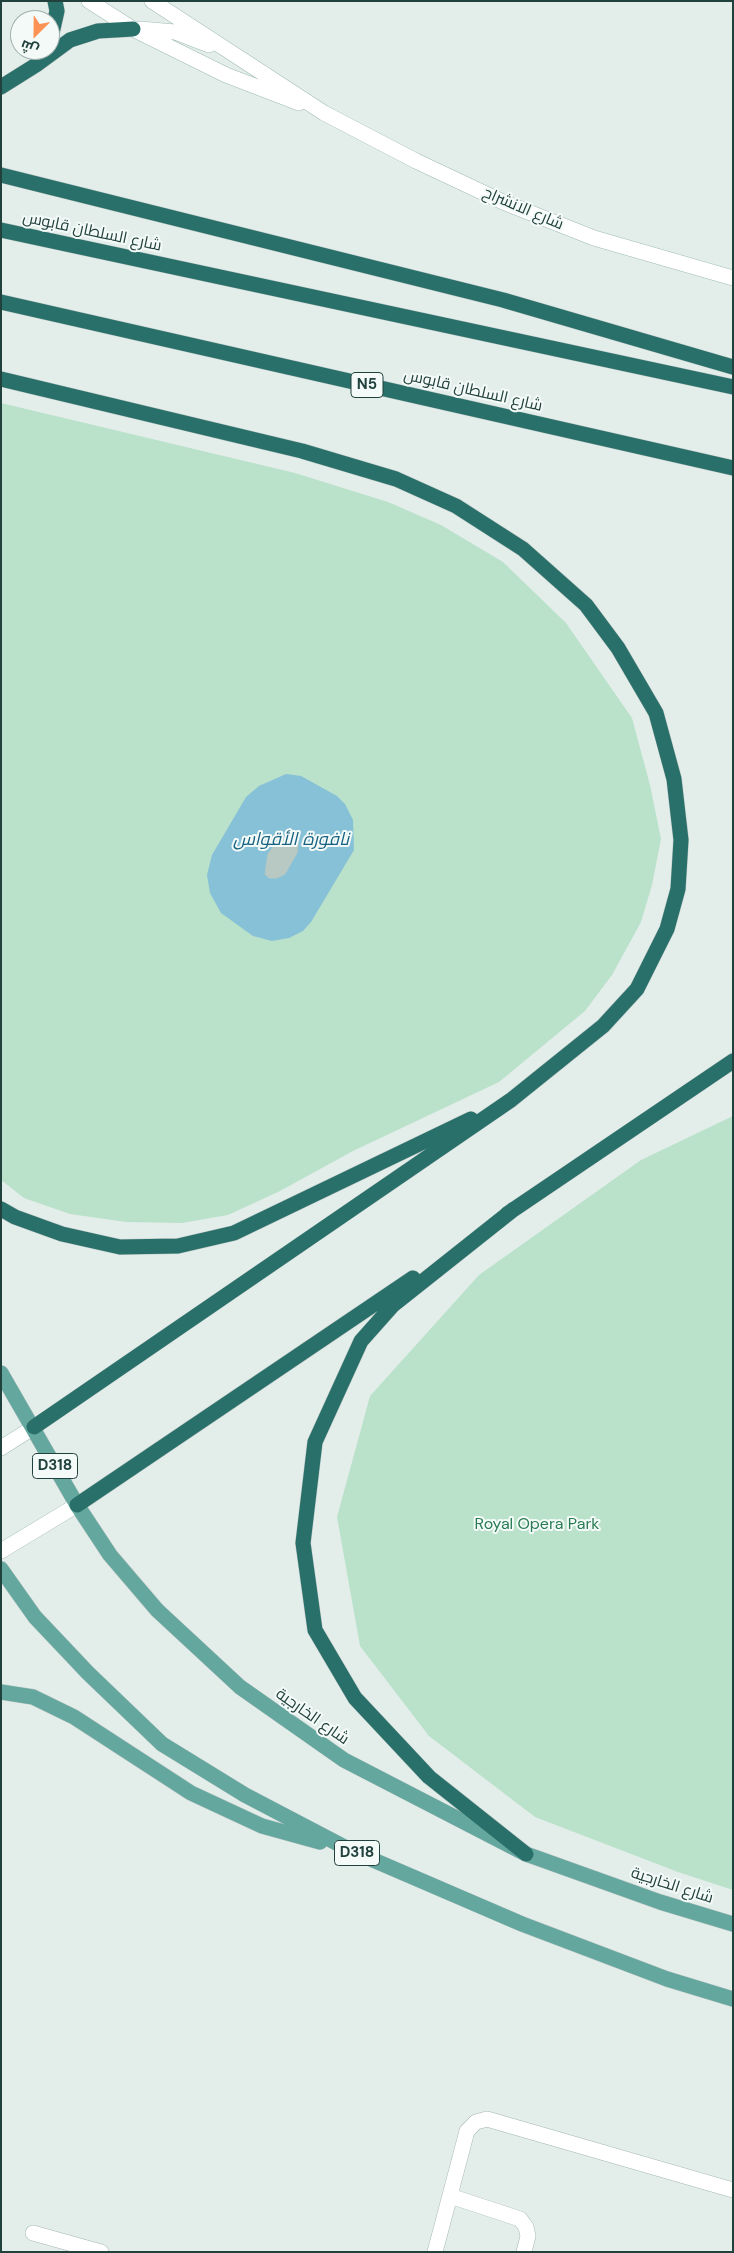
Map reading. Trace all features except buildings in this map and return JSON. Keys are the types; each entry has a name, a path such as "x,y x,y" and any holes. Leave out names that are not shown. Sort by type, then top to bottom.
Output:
{"highway":[{"path":"1,87 36,65 70,40 98,31 133,29"},
{"path":"36,65 39,60"},
{"path":"1,175 503,300 733,367"},
{"name":"شارع السلطان قابوس","path":"1,230 733,387"},
{"name":"شارع السلطان قابوس","path":"1,302 733,468"},
{"path":"1,379 302,450 396,479 456,506 523,549 586,606 618,648 656,712 674,779 681,840 678,889 667,929 637,989 603,1026 511,1100 34,1427"},
{"path":"77,1505 733,1061"},
{"path":"1,1209 15,1217 62,1234 120,1247 178,1246 234,1233 511,1100"},
{"path":"514,1209 393,1305 361,1341 315,1442 303,1543 315,1630 355,1698 429,1777 526,1854"}],"main road":[{"name":"شارع الخارجية","path":"1,1373 34,1427 77,1505 110,1555 157,1610 240,1687 344,1760 526,1854 660,1902 733,1924"},
{"name":"D318","path":"1,1569 35,1617 88,1673 162,1744 245,1795 350,1850 531,1927 667,1979 733,1999"},
{"path":"1,1692 32,1697 74,1718 191,1793 253,1822 350,1850"}],"street":[{"name":"شارع الانشراح","path":"89,1 133,29 226,75 324,112"},
{"name":"شارع الانشراح","path":"152,1 324,112 416,161 521,209 594,238 733,278"},
{"path":"133,29 175,32 243,58"},
{"path":"1,1448 34,1427"},
{"path":"1,1551 77,1505"},
{"path":"435,2252 467,2131 476,2122 487,2119 733,2190"},
{"path":"450,2196 520,2219 526,2227 528,2236 524,2252"},
{"path":"33,2233 101,2252"}],"green space":[{"path":"1,403 295,473 388,502 441,525 503,562 566,623 632,718 650,785 661,839 652,885 641,922 612,975 585,1011 499,1082 353,1151 280,1191 228,1215 182,1223 126,1222 70,1214 24,1198 1,1180"},
{"name":"Royal Opera Park","path":"733,1116 733,1890 678,1872 535,1817 429,1736 360,1646 337,1517 370,1396 479,1275 641,1160"}],"water":[{"name":"نافورة الأقواس","path":"286,774 301,776 337,796 345,804 353,820 354,850 311,922 303,931 289,938 272,941 253,936 221,913 210,893 207,875 212,855 246,797 259,786"}]}
